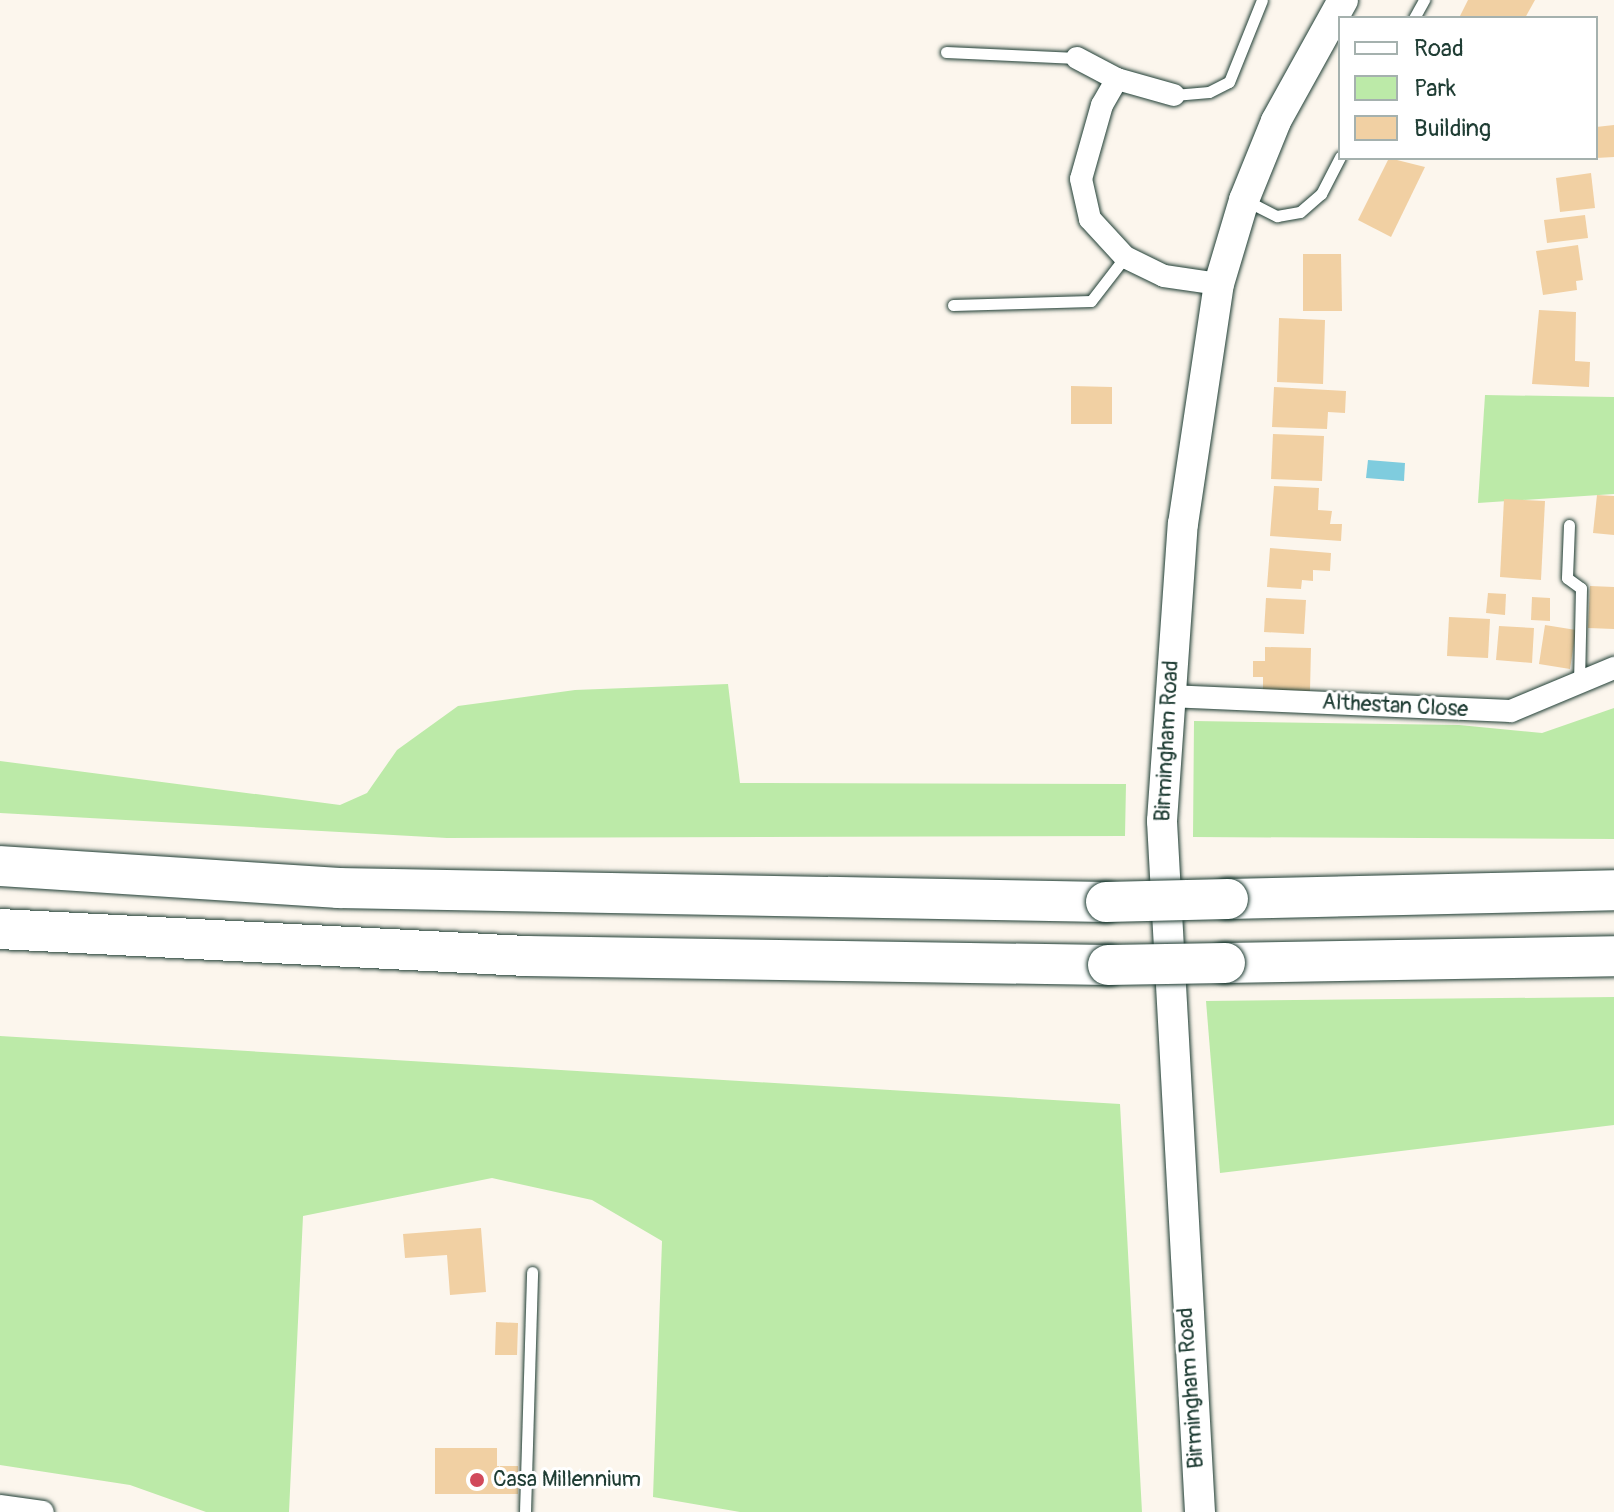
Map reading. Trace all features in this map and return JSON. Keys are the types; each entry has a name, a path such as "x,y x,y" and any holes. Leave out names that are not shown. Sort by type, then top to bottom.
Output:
{"highway":[{"path":"0,866 354,888 1106,902 1614,890"},
{"path":"0,929 526,956 1108,965 1614,956"}],"main road":[{"name":"Birmingham Road","path":"1200,1512 1163,853 1168,696 1188,480 1219,284 1244,200 1276,121 1343,0"}],"street":[{"path":"1077,58 1117,79 1174,95"},
{"path":"1117,79 1102,105 1081,179 1090,219 1125,257 1164,276 1219,284"},
{"name":"Althestan Close","path":"1168,696 1511,711 1614,668"},
{"path":"0,1506 43,1512"}],"lane":[{"path":"1174,95 1209,92 1229,82 1262,0"},
{"path":"946,52 1077,58"},
{"path":"1244,200 1277,216 1300,212 1321,194 1338,160"},
{"path":"953,305 1091,301 1125,257"},
{"path":"1569,525 1567,578 1581,588 1579,683"},
{"path":"525,1512 532,1272"}],"green space":[{"path":"1485,395 1614,397 1614,494 1478,503"},
{"path":"728,684 740,783 1126,784 1125,836 447,838 0,813 0,761 340,805 367,793 397,750 458,706 575,690"},
{"path":"1614,708 1614,839 1193,837 1194,721 1459,725 1542,733"},
{"path":"1614,997 1614,1125 1220,1173 1206,1001"},
{"path":"0,1036 1120,1104 1142,1512 740,1512 653,1497 662,1241 592,1200 492,1178 303,1216 289,1512 206,1512 130,1485 0,1465"}],"water":[{"path":"1368,460 1405,463 1404,481 1366,478"}],"building":[{"path":"1468,0 1535,0 1526,16 1460,16"},
{"path":"1614,125 1614,157 1598,158 1598,127"},
{"path":"1388,160 1425,167 1391,237 1358,220"},
{"path":"1591,173 1595,208 1560,212 1556,178"},
{"path":"1585,215 1588,238 1547,243 1544,220"},
{"path":"1578,245 1583,280 1576,281 1577,290 1543,295 1536,251"},
{"path":"1303,254 1341,254 1342,311 1303,311"},
{"path":"1539,310 1576,312 1575,361 1590,362 1589,387 1532,384"},
{"path":"1279,318 1325,320 1323,384 1277,382"},
{"path":"1071,386 1112,387 1112,424 1071,424"},
{"path":"1274,387 1346,391 1345,413 1328,412 1327,429 1272,427"},
{"path":"1273,434 1324,436 1322,481 1271,479"},
{"path":"1274,486 1319,488 1318,510 1332,511 1330,524 1342,524 1341,541 1270,536"},
{"path":"1597,495 1614,496 1614,535 1593,533"},
{"path":"1504,499 1545,501 1541,580 1500,577"},
{"path":"1270,548 1331,553 1330,571 1313,570 1313,581 1302,580 1301,589 1267,587"},
{"path":"1590,586 1614,587 1614,629 1588,628"},
{"path":"1488,593 1506,594 1505,615 1486,613"},
{"path":"1532,597 1550,598 1550,621 1531,620"},
{"path":"1266,598 1306,600 1304,634 1264,632"},
{"path":"1449,617 1490,619 1488,658 1447,656"},
{"path":"1545,625 1576,630 1570,669 1539,664"},
{"path":"1499,626 1534,628 1532,663 1496,660"},
{"path":"1265,647 1311,648 1310,691 1263,690 1263,677 1253,677 1253,661 1265,661"},
{"path":"481,1228 486,1292 450,1295 447,1255 405,1258 403,1234"},
{"path":"496,1322 518,1323 517,1355 495,1355"},
{"name":"Casa Millennium","path":"435,1448 497,1448 497,1466 518,1466 518,1494 435,1494"}],"place":[{"name":"Casa Millennium","path":"477,1480"}]}
